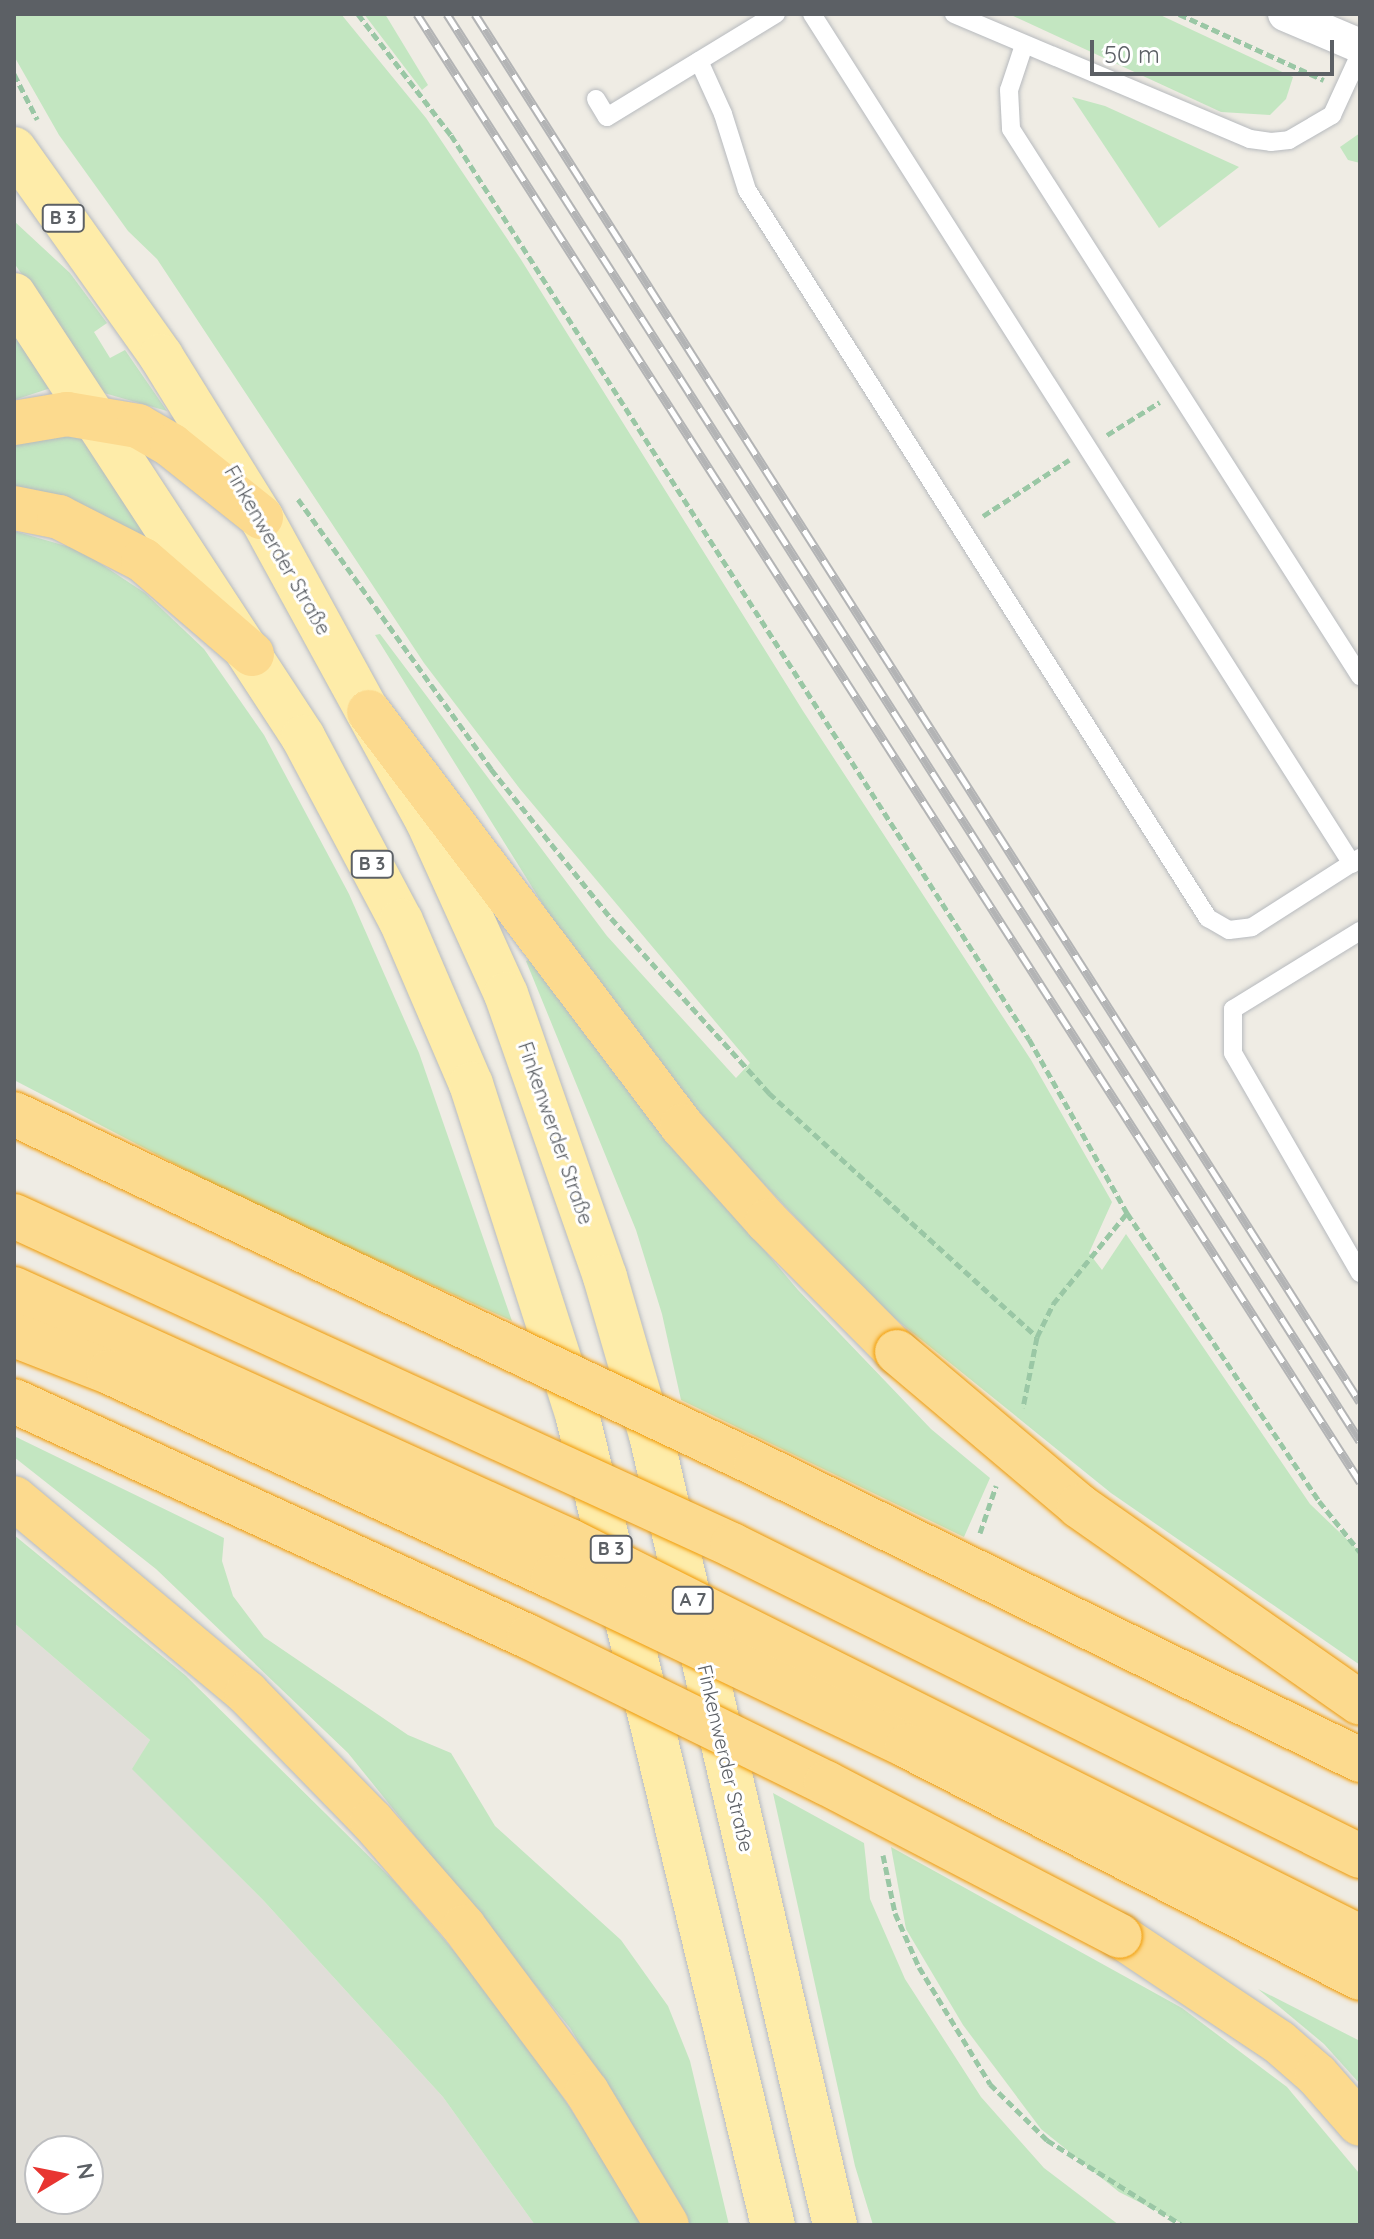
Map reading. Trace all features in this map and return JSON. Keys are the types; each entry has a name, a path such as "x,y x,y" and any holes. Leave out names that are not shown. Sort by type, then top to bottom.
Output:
{"highway":[{"path":"14,423 67,414 138,426 172,446 261,517"},
{"path":"14,508 59,517 143,560 252,654"},
{"path":"369,712 682,1126 897,1352 1079,1506 1360,1703"},
{"path":"14,1114 770,1471 1360,1760"},
{"path":"14,1216 732,1545 1360,1856"},
{"name":"A 7","path":"14,1289 570,1541 1360,1937"},
{"name":"A 7","path":"14,1335 109,1372 553,1577 907,1746 1360,1978"},
{"path":"14,1401 529,1637 826,1783 1120,1936 1279,2042 1317,2075 1360,2124"},
{"path":"14,1498 247,1693 372,1821 464,1927 587,2092 667,2225"}],"main road":[{"name":"Finkenwerder Straße","path":"14,149 161,356 261,517 427,820 506,994 605,1277 651,1435 835,2225"},
{"name":"B 3","path":"14,295 252,654 347,814 401,921 471,1084 519,1221 578,1418 773,2225"}],"street":[{"path":"1285,14 1360,46"}],"lane":[{"path":"596,99 607,117 776,14"},
{"path":"699,61 723,114 747,190 1208,918 1229,930 1252,927 1356,861 812,14"},
{"path":"954,14 1250,139 1289,140 1315,128 1332,115 1360,54"},
{"path":"1024,45 1009,90 1011,129 1360,676"},
{"path":"1360,931 1233,1009 1233,1053 1360,1273"}],"path":[{"path":"358,14 451,135 1020,1026 1127,1213 1319,1501 1360,1552"},
{"path":"1179,14 1346,90"},
{"path":"1037,1337 1053,1304 1127,1213"}],"shaded area":[{"path":"14,1623 150,1740 133,1769 263,1900 443,2097 535,2225 14,2225"}],"green space":[{"path":"14,14 341,14 426,118 520,258 803,711 1031,1060 1112,1202 1089,1253 1102,1270 1126,1234 1310,1504 1360,1552 1360,1665 1111,1493 882,1308 704,1121 565,940 375,635 380,634 607,936 736,1078 750,1063 520,789 424,663 157,259 128,231 59,135 14,56"},
{"path":"364,14 385,14 428,85 422,90"},
{"path":"1009,14 1158,14 1293,77 1286,99 1270,115 1221,112"},
{"path":"1072,97 1105,106 1239,167 1159,228"},
{"path":"1360,133 1360,163 1348,160 1340,147"},
{"path":"14,221 70,273 107,323 94,332 110,358 125,350 167,411 104,393 14,263"},
{"path":"14,335 51,388 14,400"},
{"path":"51,436 86,437 161,553 14,487 14,442"},
{"path":"14,531 80,550 145,593 204,649 264,735 349,894 419,1053 512,1321 246,1201 14,1080"},
{"path":"533,958 635,1097 798,1290 931,1429 990,1478 964,1537 681,1400 662,1314 636,1230 526,961"},
{"path":"14,1436 224,1538 222,1561 233,1596 264,1637 408,1735 451,1753 495,1826 621,1940 668,2006 690,2061 729,2225 690,2225 570,2028 348,1753 156,1569 14,1457"},
{"path":"14,1535 185,1675 395,1882 465,1964 558,2090 648,2225 535,2225 443,2097 263,1900 132,1769 150,1740 14,1623"},
{"path":"773,1793 864,1843 870,1899 905,1979 981,2097 1044,2168 1119,2225 873,2225 855,2166"},
{"path":"891,1847 1182,2008 1287,2087 1359,2173 1360,2225 1185,2225 1119,2192 1041,2129 963,2025 906,1929"},
{"path":"1258,1989 1360,2041 1360,2084 1324,2044"}],"railway":[{"path":"417,14 1360,1482"},
{"path":"447,14 1360,1441"},
{"path":"475,14 1360,1402"}]}
